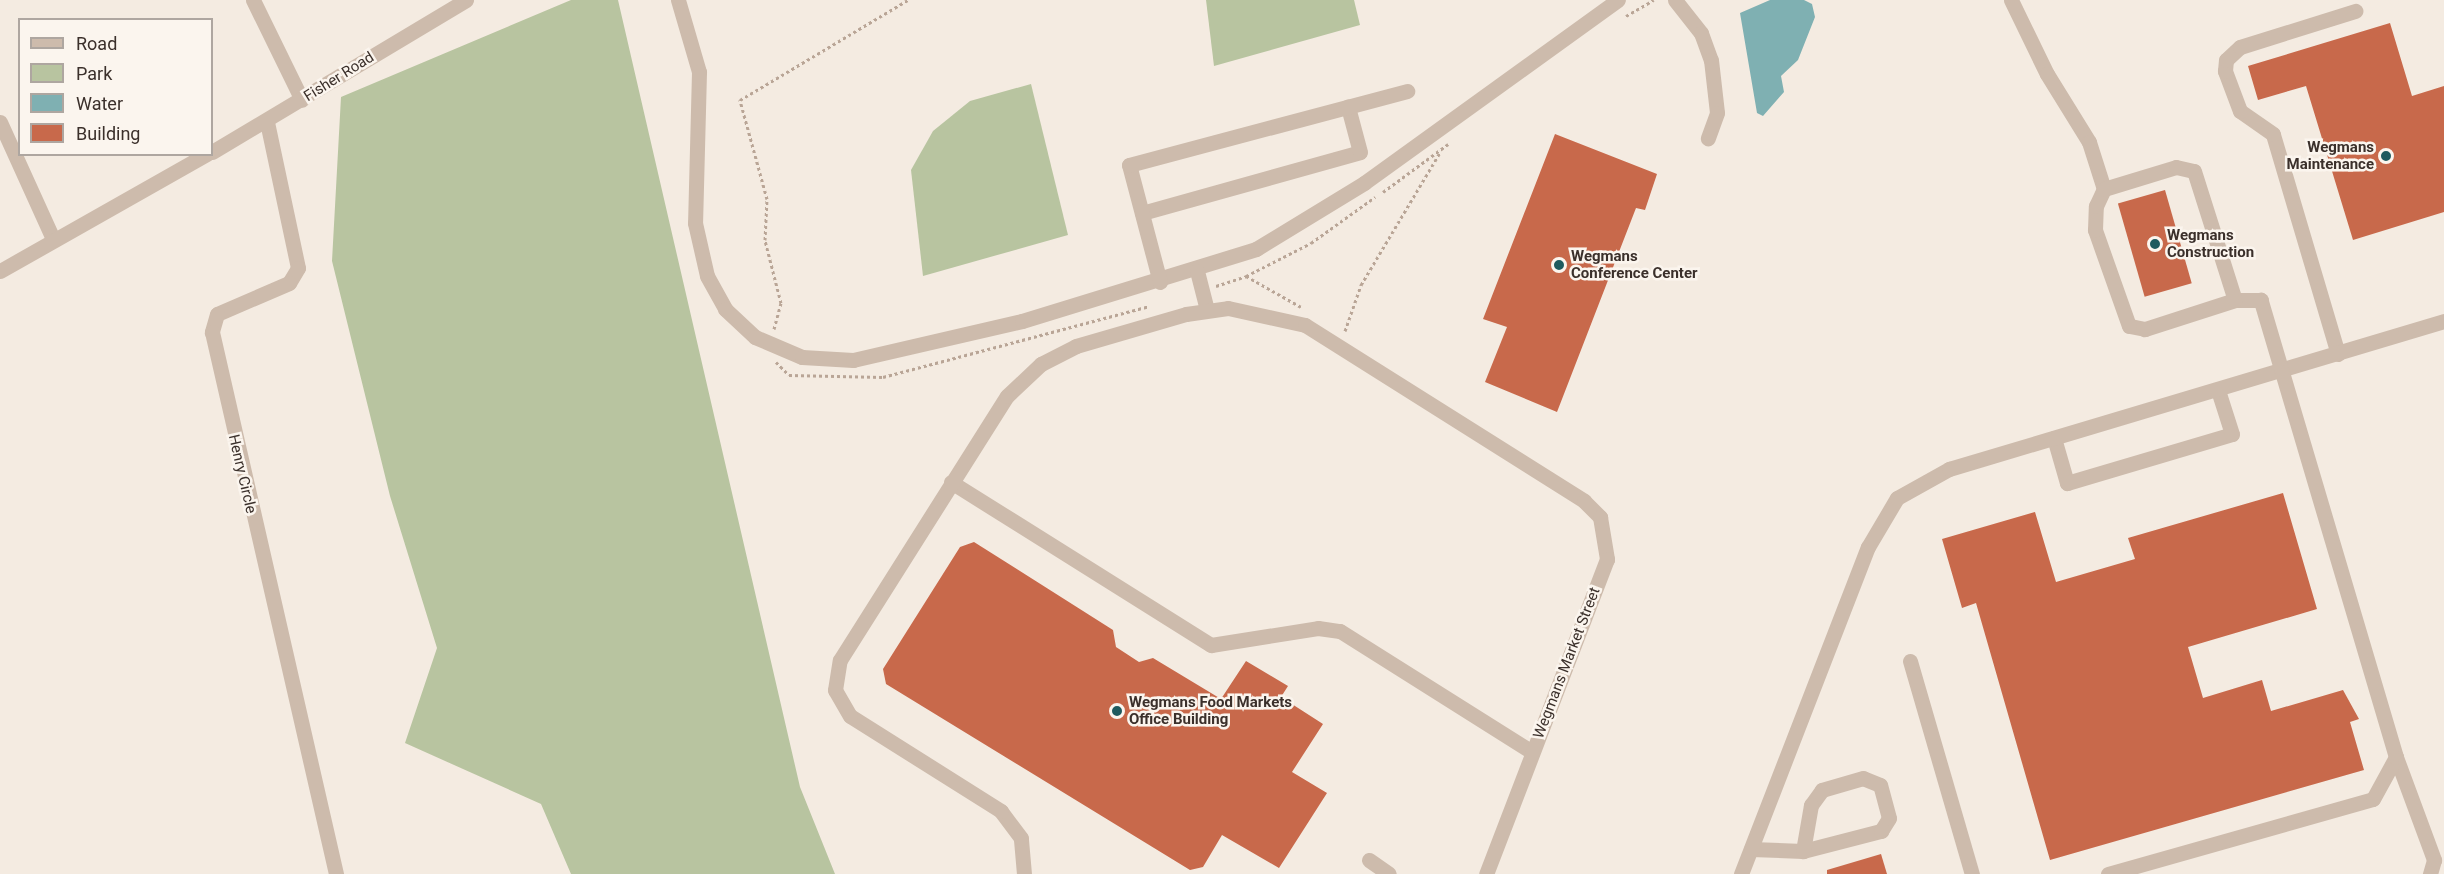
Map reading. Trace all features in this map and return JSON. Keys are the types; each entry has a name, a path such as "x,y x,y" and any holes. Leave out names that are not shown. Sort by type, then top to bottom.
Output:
{"street":[{"path":"253,0 302,100"},
{"name":"Fisher Road","path":"213,151 267,122 465,0"},
{"path":"678,0 699,72 695,224 702,261 725,309 774,347 802,357 876,358 1197,271 1288,233 1378,173 1618,0"},
{"path":"1675,0 1701,33 1713,66 1717,113 1708,138"},
{"path":"2011,0 2047,74 2089,142 2104,189 2096,206 2095,230 2129,326 2145,329 2235,300 2261,300 2285,370 2396,757 2436,866"},
{"path":"2338,354 2273,134 2240,111 2225,71 2226,60 2240,47 2355,11"},
{"path":"1160,282 1129,165 1407,91"},
{"path":"1348,107 1360,152 1378,173"},
{"path":"0,122 53,239"},
{"name":"Henry Circle","path":"267,122 298,268 289,283 217,314 212,332 336,874"},
{"path":"1142,213 1360,152"},
{"path":"0,271 203,156"},
{"path":"2104,189 2176,167 2194,171 2235,300"},
{"path":"1197,271 1208,310"},
{"name":"Wegmans Market Street","path":"1024,874 1021,838 1001,811 850,716 835,690 840,660 1006,396 1041,364 1076,346 1208,310 1244,308 1305,326 1542,475 1600,517 1607,549 1486,874"},
{"path":"1741,874 1883,517 1918,482 2054,438 2444,321"},
{"path":"2054,438 2067,483 2078,480 2232,434 2218,390"},
{"path":"951,482 1211,645 1318,628 1340,631 1532,752"},
{"path":"1910,661 1972,874"},
{"path":"2108,874 2373,800 2396,757"},
{"path":"1751,849 1803,850 1881,831 1890,818 1880,785 1863,778 1822,790 1811,806 1803,850"},
{"path":"1369,860 1389,874"}],"path":[{"path":"908,0 740,100 767,199 765,240 781,303 774,347 782,373 860,380 972,357 1153,305"},
{"path":"1338,328 1345,332 1361,285 1441,151"},
{"path":"1202,291 1246,276 1308,311"}],"green space":[{"path":"571,0 618,0 800,787 835,874 571,874 541,804 405,743 437,648 390,496 332,261 341,97"},
{"path":"1206,0 1354,0 1360,25 1214,66"},
{"path":"1031,84 1068,235 923,276 911,170 933,131 970,101"}],"water":[{"path":"1770,0 1804,0 1812,4 1815,17 1798,60 1781,76 1784,92 1763,116 1757,113 1740,13"}],"building":[{"name":"Wegmans Maintenance","path":"2390,23 2412,96 2444,86 2444,212 2353,240 2306,86 2258,100 2248,66"},
{"name":"Wegmans Conference Center","path":"1555,134 1657,174 1645,210 1636,208 1557,412 1485,382 1507,327 1483,319"},
{"name":"Wegmans Construction","path":"2165,190 2192,283 2145,297 2118,204"},
{"path":"2283,493 2317,609 2188,647 2203,698 2262,680 2271,711 2343,690 2359,719 2350,722 2364,770 2050,860 1976,603 1962,608 1942,539 2035,512 2056,582 2135,559 2128,538"},
{"name":"Wegmans Food Markets Office Building","path":"974,542 1113,630 1116,647 1139,662 1153,658 1221,699 1246,661 1288,686 1281,697 1323,724 1292,772 1327,793 1279,868 1222,835 1203,867 1190,870 886,684 883,669 960,547"},
{"path":"1881,854 1887,874 1827,874 1827,870"}],"place":[{"name":"Wegmans Maintenance","path":"2386,156"},
{"name":"Wegmans Construction","path":"2155,244"},
{"name":"Wegmans Conference Center","path":"1559,265"},
{"name":"Wegmans Food Markets Office Building","path":"1117,711"}]}
